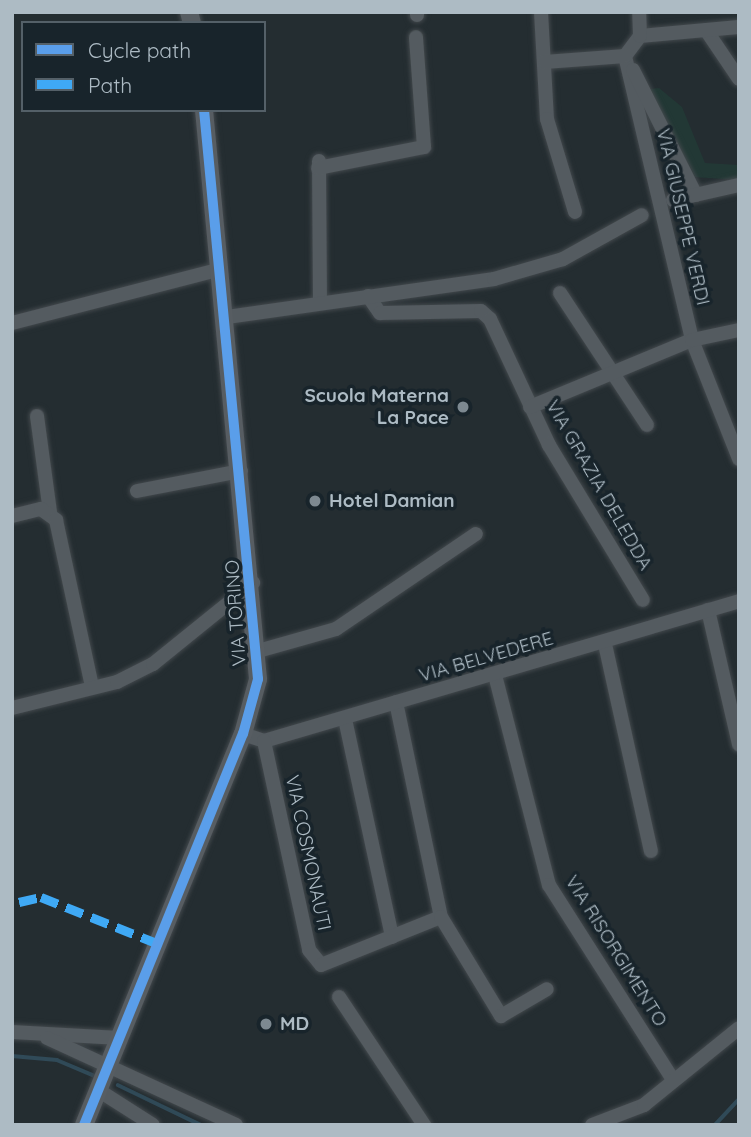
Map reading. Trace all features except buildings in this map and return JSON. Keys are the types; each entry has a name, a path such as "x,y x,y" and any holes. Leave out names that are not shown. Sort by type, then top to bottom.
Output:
{"main road":[{"name":"VIA TORINO","path":"84,1125 243,734 256,694 258,651 253,583 204,112"}],"street":[{"path":"541,12 547,120 575,212"},
{"path":"545,62 625,56 640,36 639,12"},
{"path":"640,36 739,27"},
{"path":"706,30 739,79"},
{"path":"320,303 318,163 424,147 416,37"},
{"path":"625,56 696,195"},
{"name":"VIA GIUSEPPE VERDI","path":"625,56 692,341 739,459"},
{"path":"673,200 739,185"},
{"path":"227,317 494,279 563,259 642,215"},
{"path":"12,323 221,269"},
{"path":"560,293 647,425"},
{"name":"VIA GRAZIA DELEDDA","path":"368,296 380,313 481,311 530,407 643,600"},
{"path":"530,407 610,372 692,341 739,330"},
{"path":"37,416 50,512 60,531 92,687"},
{"path":"137,491 241,471"},
{"path":"12,516 50,512"},
{"path":"258,651 335,629 476,534"},
{"path":"12,708 92,687 153,664 253,583"},
{"name":"VIA BELVEDERE","path":"264,741 605,644 739,601"},
{"path":"708,610 739,744"},
{"path":"605,644 651,851"},
{"name":"VIA RISORGIMENTO","path":"495,675 550,886 674,1081"},
{"path":"396,702 441,917 501,1016 547,989"},
{"path":"345,719 392,937"},
{"path":"243,734 264,741"},
{"name":"VIA COSMONAUTI","path":"264,741 315,959 321,965 441,917"},
{"path":"339,997 424,1125"},
{"path":"592,1125 644,1105 739,1028"},
{"path":"12,1032 47,1038 120,1038"},
{"path":"47,1038 236,1125"},
{"path":"98,1090 153,1125"}],"green space":[{"path":"659,88 682,107 705,163 739,165 739,180 693,177 650,89"}],"waterway":[{"path":"12,1056 57,1060 95,1076"},
{"path":"118,1085 201,1125"},
{"path":"715,1125 739,1099"}],"marked path":[{"path":"19,902 41,897 159,944"}],"cycle path":[{"path":"84,1125 243,734 258,679 204,112"}],"place":[{"name":"Scuola Materna La Pace","path":"463,407"},
{"name":"Hotel Damian","path":"315,501"},
{"name":"MD","path":"266,1024"}]}
